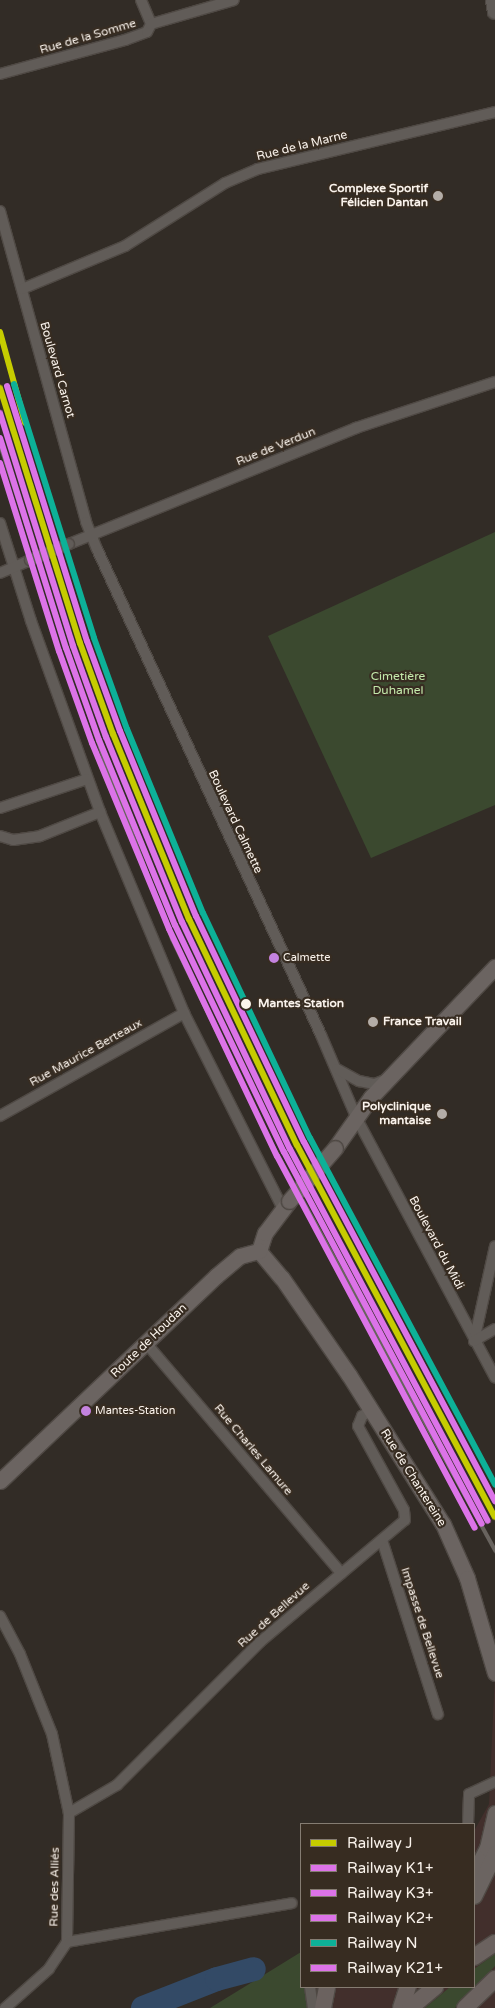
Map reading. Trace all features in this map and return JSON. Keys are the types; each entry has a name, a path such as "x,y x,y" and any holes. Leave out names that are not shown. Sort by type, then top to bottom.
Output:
{"main road":[{"path":"259,1251 265,1233 286,1205 335,1148 391,1077 495,967"},
{"name":"Rue de Chantereine","path":"259,1251 268,1265 282,1278 426,1495 455,1549 476,1606 495,1673"},
{"name":"Route de Houdan","path":"0,1481 231,1263 249,1252 259,1251"},
{"path":"475,1870 487,1848 495,1813"},
{"path":"475,1894 494,1863"},
{"path":"475,1956 495,1943"},
{"path":"465,2008 495,1979"},
{"path":"323,2008 327,1988"},
{"path":"402,2008 408,1988"},
{"path":"412,2001 433,1988"}],"street":[{"path":"141,0 151,24"},
{"name":"Rue de la Somme","path":"0,74 136,37 147,32 151,24 234,0"},
{"path":"493,0 495,12"},
{"name":"Rue de la Marne","path":"22,289 125,246 225,183 258,169 495,112"},
{"name":"Boulevard Carnot","path":"0,211 91,535"},
{"name":"Rue de Verdun","path":"0,573 356,428 495,382"},
{"path":"0,523 87,779 184,1013 286,1205"},
{"name":"Boulevard Calmette","path":"91,535 336,1068 357,1118"},
{"path":"0,808 87,779"},
{"path":"0,836 13,840 40,836 100,812"},
{"name":"Rue Maurice Berteaux","path":"0,1116 184,1013"},
{"path":"336,1068 375,1084 391,1077"},
{"name":"Boulevard du Midi","path":"357,1118 474,1341 495,1377"},
{"path":"474,1341 495,1246"},
{"path":"474,1341 495,1329"},
{"name":"Rue Charles Lamure","path":"146,1343 341,1573"},
{"name":"Rue de Bellevue","path":"69,1814 117,1785 260,1642 405,1520 404,1510 358,1426 366,1405"},
{"name":"Impasse de Bellevue","path":"382,1540 438,1714"},
{"name":"Rue des Alliés","path":"0,1616 20,1654 52,1734 69,1814 67,1942 292,1903"},
{"path":"468,1823 469,1794 495,1782"},
{"path":"5,2008 49,1969 67,1942"},
{"path":"310,1988 312,2008"}],"shaded area":[{"path":"495,1673 495,2008 312,2008 310,1988 475,1988 475,1829 489,1804"}],"green space":[{"name":"Cimetière Duhamel","path":"495,532 495,805 371,858 268,636"},
{"path":"300,1953 300,1988 310,1988 312,2008 210,2008"},
{"path":"495,1954 495,1966 475,1987 475,1968"},
{"path":"449,1988 474,1988 455,2008 425,2008"}],"waterway":[{"path":"143,2008 217,1979 254,1969"}],"railway":[{"path":"0,445 108,771 172,939 270,1141 495,1551"}],"rail line":[{"name":"J","path":"0,332 25,423"},
{"name":"N","path":"14,384 94,638 127,729 203,913 310,1138 495,1485"},
{"name":"K3+","path":"7,386 87,641 120,731 196,916 304,1142 495,1501"},
{"name":"J","path":"0,388 80,643 113,734 189,919 297,1145 495,1517"},
{"name":"K1+","path":"0,413 73,646 106,737 182,922 290,1149 488,1521"},
{"name":"K2+","path":"0,438 66,648 99,740 175,925 284,1152 482,1524"},
{"name":"K21+","path":"0,463 59,651 92,743 169,929 277,1156 475,1528"}],"place":[{"name":"Complexe Sportif Félicien Dantan","path":"438,196"},
{"name":"Calmette","path":"274,958"},
{"name":"Mantes Station","path":"246,1004"},
{"name":"France Travail","path":"373,1022"},
{"name":"Polyclinique mantaise","path":"442,1114"},
{"name":"Mantes-Station","path":"86,1411"}]}
